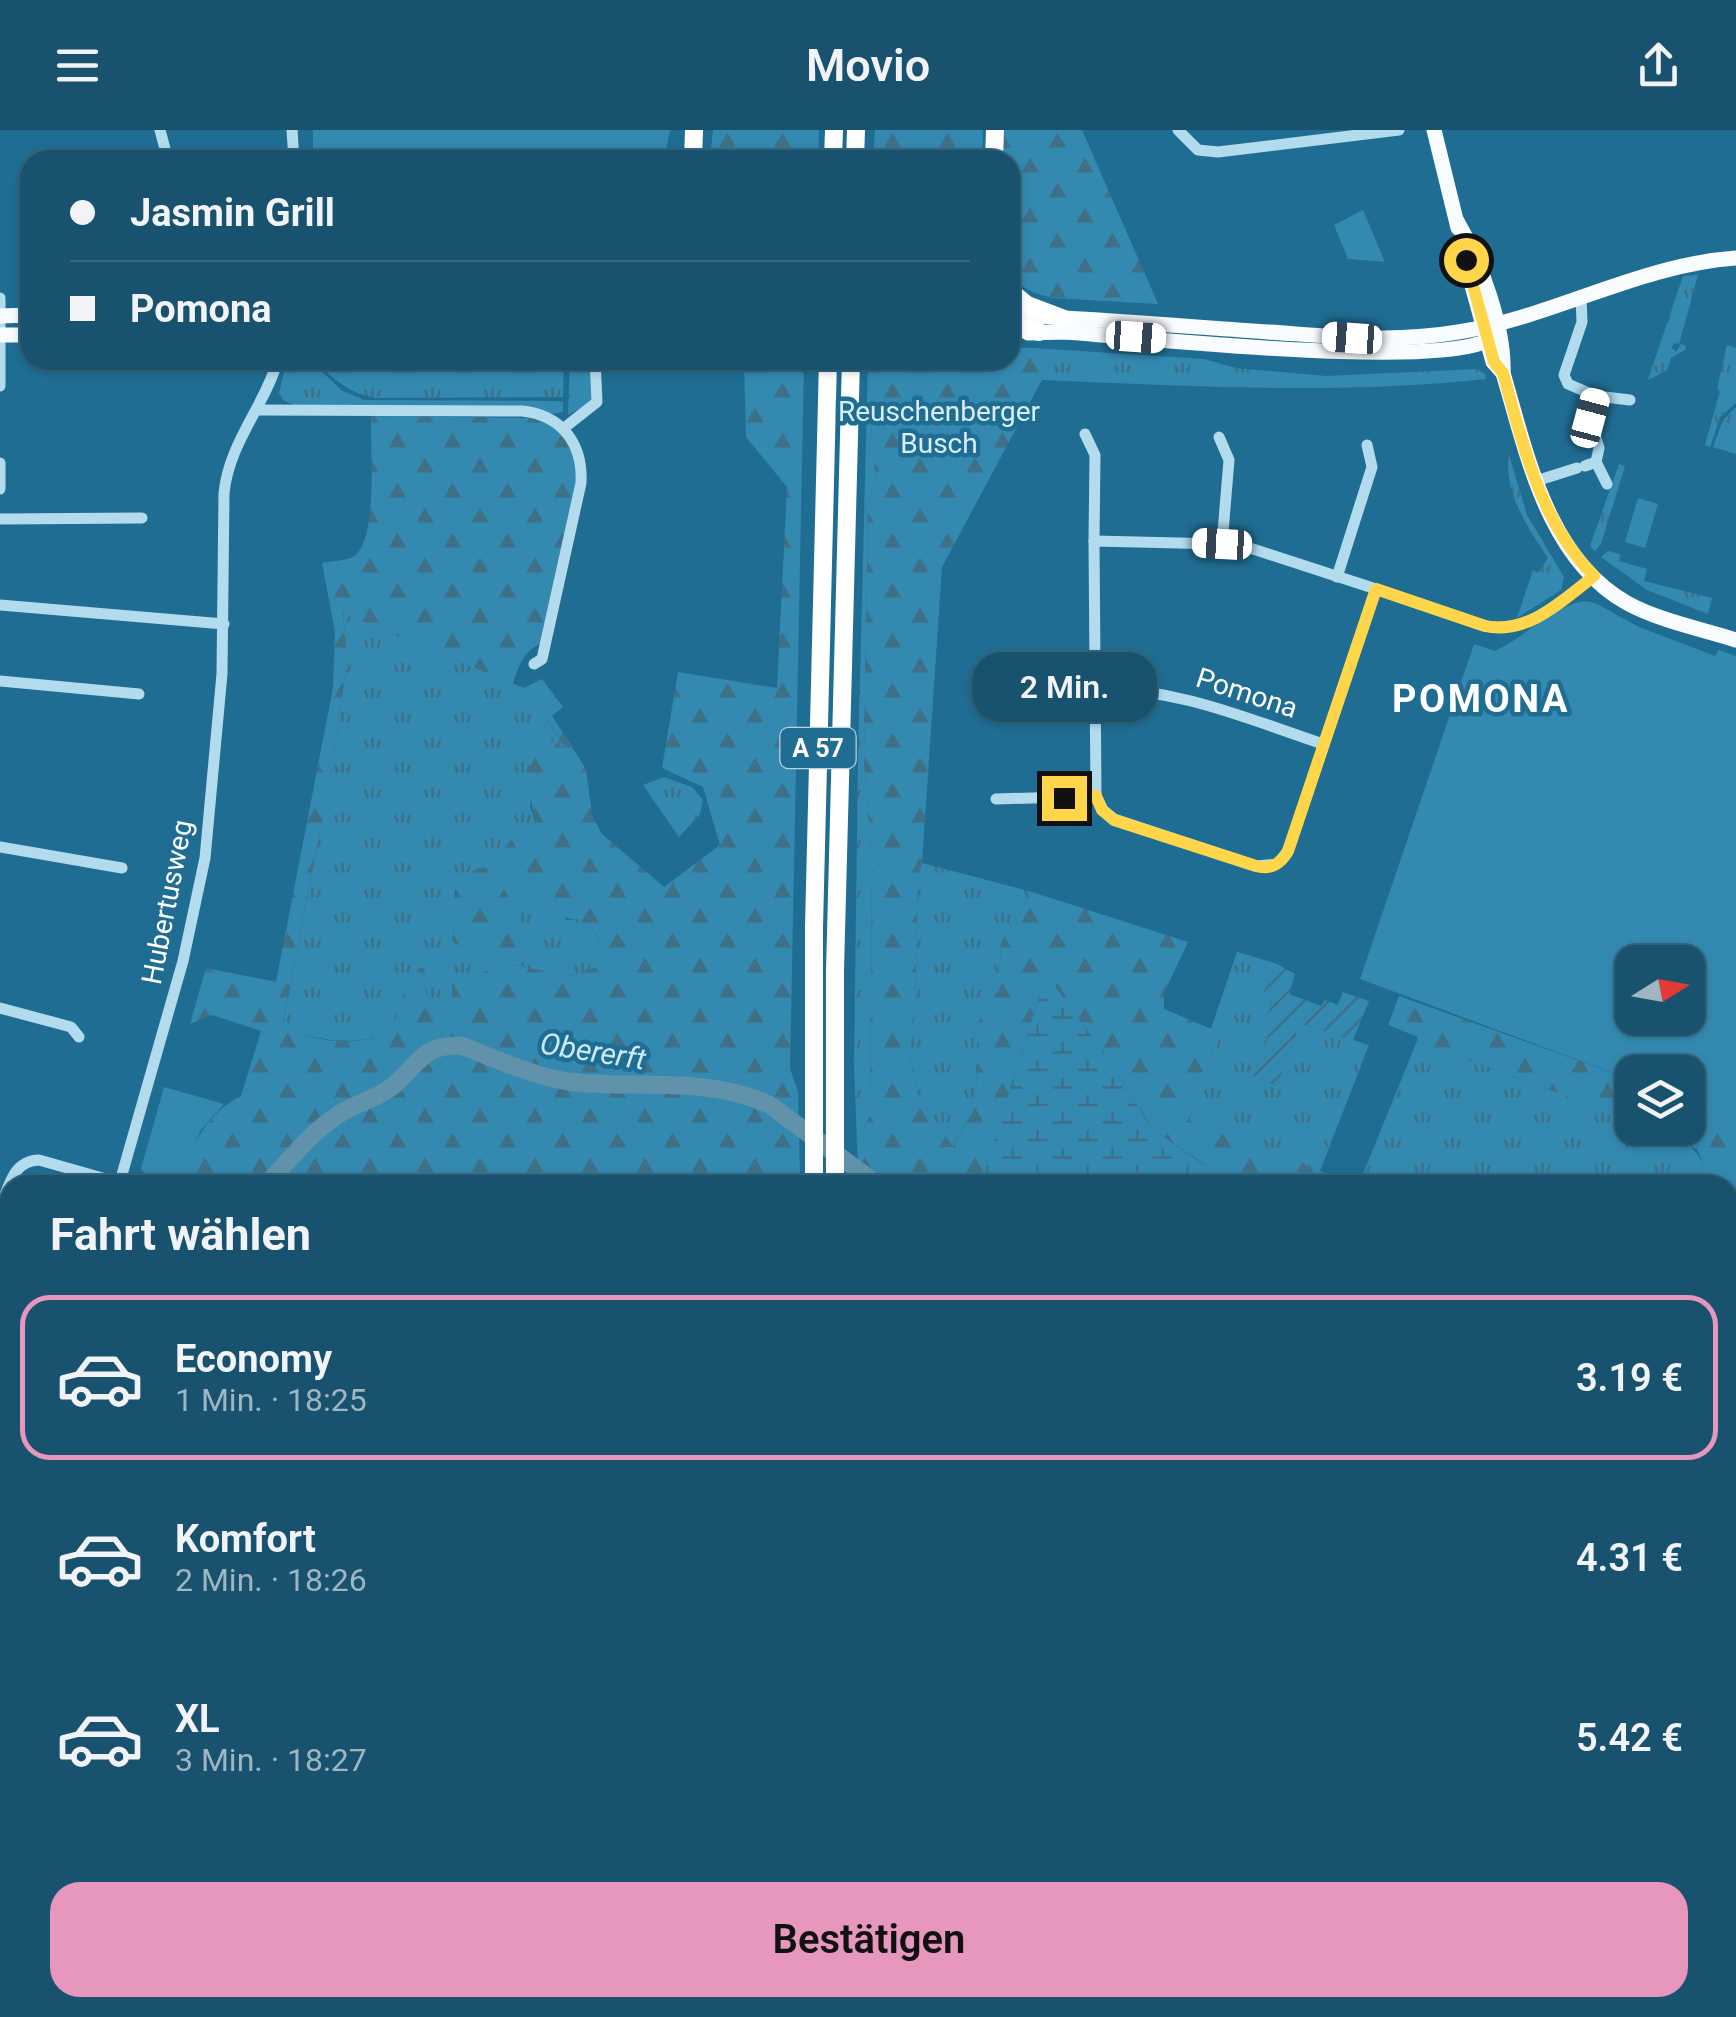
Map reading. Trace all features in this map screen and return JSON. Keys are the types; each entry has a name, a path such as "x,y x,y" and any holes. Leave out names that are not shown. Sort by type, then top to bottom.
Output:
{"highway":[{"path":"1020,299 1064,319"},
{"path":"1020,331 1039,332"},
{"name":"A 57","path":"814,1175 828,370"},
{"name":"A 57","path":"835,1175 834,972 851,370"}],"main road":[{"path":"1434,130 1457,221 1467,237 1536,481 1560,534 1594,576 1628,604 1736,640"},
{"path":"1039,332 1351,353 1464,349 1491,332 1580,297 1678,266 1736,258"},
{"path":"1020,316 1386,339 1491,332"}],"street":[{"path":"1178,130 1198,150 1218,152 1399,130"},
{"path":"1580,297 1582,322 1564,375 1568,384 1596,396 1630,400"},
{"path":"0,298 0,386"},
{"name":"Hubertusweg","path":"124,1175 183,960 205,858 224,624 226,479 232,455 274,370"},
{"path":"564,428 597,402 595,370"},
{"path":"1536,481 1586,465 1599,448 1590,418 1596,396"},
{"path":"257,410 522,412 540,414 564,428 581,460 581,483 542,659 534,664"},
{"path":"996,800 1096,796 1095,456 1085,434"},
{"path":"1218,437 1229,460 1222,544"},
{"path":"1337,576 1372,466 1367,446"},
{"path":"0,462 0,489"},
{"path":"1586,465 1607,484"},
{"path":"0,519 142,518"},
{"path":"1094,541 1222,544 1253,550 1485,626 1503,628 1532,620 1594,576"},
{"name":"Pomona","path":"1096,796 1102,810 1114,820 1266,868 1281,862 1376,589"},
{"path":"0,605 224,624"},
{"path":"0,681 139,694"},
{"name":"Pomona","path":"1095,689 1128,688 1181,697 1323,744"},
{"path":"0,847 122,868"},
{"path":"0,1008 70,1028 78,1036"},
{"name":"Hubertusweg","path":"13,1175 29,1160 90,1175"}],"green space":[{"path":"313,130 670,130 666,150 313,150"},
{"path":"713,130 819,130 818,150 711,150"},
{"path":"875,130 983,130 982,150 874,150"},
{"path":"1004,130 1082,130 1158,304 1053,298 1020,284 1020,150 1003,150"},
{"path":"1363,210 1385,262 1348,259 1334,225"},
{"path":"1698,275 1679,344 1671,347 1676,352 1681,344 1686,346 1685,350 1671,358 1667,370 1648,380 1683,276"},
{"path":"1727,345 1736,348 1736,403 1720,417 1710,447 1705,445 1720,391 1717,389"},
{"name":"Reuschenberger Busch","path":"1020,347 1033,348 1042,380 942,567 918,877 915,1012 910,1055 919,1098 953,1147 974,1098 976,1065 986,1059 974,1032 999,977 1001,943 1032,892 1188,942 1164,993 1164,1009 1219,1032 1189,1121 1332,1175 1235,1175 1207,1166 1151,1128 1112,1064 1049,978 1044,981 983,1175 859,1175 857,1143 870,1116 872,862 864,759 868,504 879,469 872,438 869,370 1020,370"},
{"path":"1033,348 1204,359 1236,368 1326,376 1477,369 1486,379 1320,388 1042,380"},
{"path":"285,370 320,370 341,390 364,400 556,401 563,402 563,412 553,414 523,406 296,406 283,400 279,393"},
{"path":"325,370 564,370 563,397 375,398 357,393"},
{"path":"570,370 590,370 592,402 568,415"},
{"path":"744,370 804,370 790,1069 798,1091 800,1175 181,1175 208,1123 241,1096 261,1031 212,1015 190,1024 206,968 276,982 333,688 335,632 322,563 353,557 367,533 371,416 538,418 567,442 577,479 540,644 526,655 513,684 343,613 347,660 332,768 282,1028 337,1041 392,1033 411,966 424,968 426,994 437,1007 452,996 452,980 512,965 570,976 601,966 601,945 591,929 580,919 555,914 544,907 499,854 512,839 540,846 527,778 541,735 567,749 524,688 542,679 563,707 552,716 586,769 592,815 602,834 664,887 720,845 703,787 662,768 678,672 777,688 787,487 746,437"},
{"path":"869,370 872,438 879,469 868,504 864,759 872,862 870,1116 857,1143 854,1064"},
{"path":"1736,407 1736,454 1713,447 1723,420"},
{"path":"1509,455 1527,515 1564,577 1561,590 1517,618 1533,570 1538,573 1548,558 1513,495"},
{"path":"1619,464 1625,466 1601,544 1595,551 1590,546"},
{"path":"1638,498 1658,504 1645,548 1625,542"},
{"path":"1608,551 1620,554 1619,561 1647,569 1644,581 1712,598 1708,614 1647,590 1601,557"},
{"path":"1595,603 1639,627 1715,656 1719,650 1736,656 1736,1110 1705,1103 1705,1055 1615,1055 1615,1074 1360,979 1474,644 1495,651 1573,604"},
{"path":"343,612 524,688 568,751 542,736 530,806 566,920 580,919 596,934 603,952 601,966 570,976 512,965 452,981 452,996 437,1008 426,994 424,968 392,1033 364,1040 337,1040 282,1029 332,768 347,660","holes":["455,890 512,909 519,920 520,945 453,941"]},
{"path":"664,777 692,787 703,800 700,814 679,837 643,785"},
{"path":"922,863 1032,892 1001,943 999,977 974,1032 987,1059 976,1066 974,1098 952,1148 919,1098 910,1055 915,1011 918,877"},
{"path":"479,868 492,868 510,900 524,933 520,944 522,956 494,959 469,951 452,941 454,925 441,925 436,917 455,898 461,877"},
{"path":"1237,952 1275,963 1263,997 1272,1002 1262,1034 1268,1038 1254,1076 1277,1086 1300,1023 1369,1045 1320,1171 1189,1121 1219,1032 1211,1029"},
{"path":"1275,963 1295,974 1289,994 1321,1006 1325,1000 1338,1005 1343,992 1369,1001 1353,1040 1300,1023 1277,1086 1253,1076 1268,1039 1262,1034 1272,1002 1263,997"},
{"path":"1049,978 1112,1064 1151,1128 1203,1164 1238,1175 983,1175 1044,981"},
{"path":"1399,996 1615,1074 1615,1114 1417,1041 1418,1037 1388,1025"},
{"path":"1417,1041 1615,1114 1615,1145 1688,1145 1705,1167 1701,1175 1363,1175"},
{"path":"164,1087 224,1104 201,1130 181,1175 146,1175 141,1169"},
{"path":"1705,1103 1736,1110 1736,1175 1701,1175 1705,1167 1697,1149 1689,1145 1705,1145"}],"waterway":[{"name":"Obererft","path":"275,1175 328,1122 387,1090 430,1052 450,1046 463,1046 559,1080 698,1087 747,1096 770,1105 864,1175"}],"district":[{"name":"POMONA","path":"1481,699"}],"route":[{"path":"1064,798 1096,796 1102,810 1114,820 1256,866 1272,866 1281,862 1288,851 1376,589 1485,626 1503,628 1532,620 1594,576 1567,546 1544,502 1503,373 1494,362 1466,260"}]}
